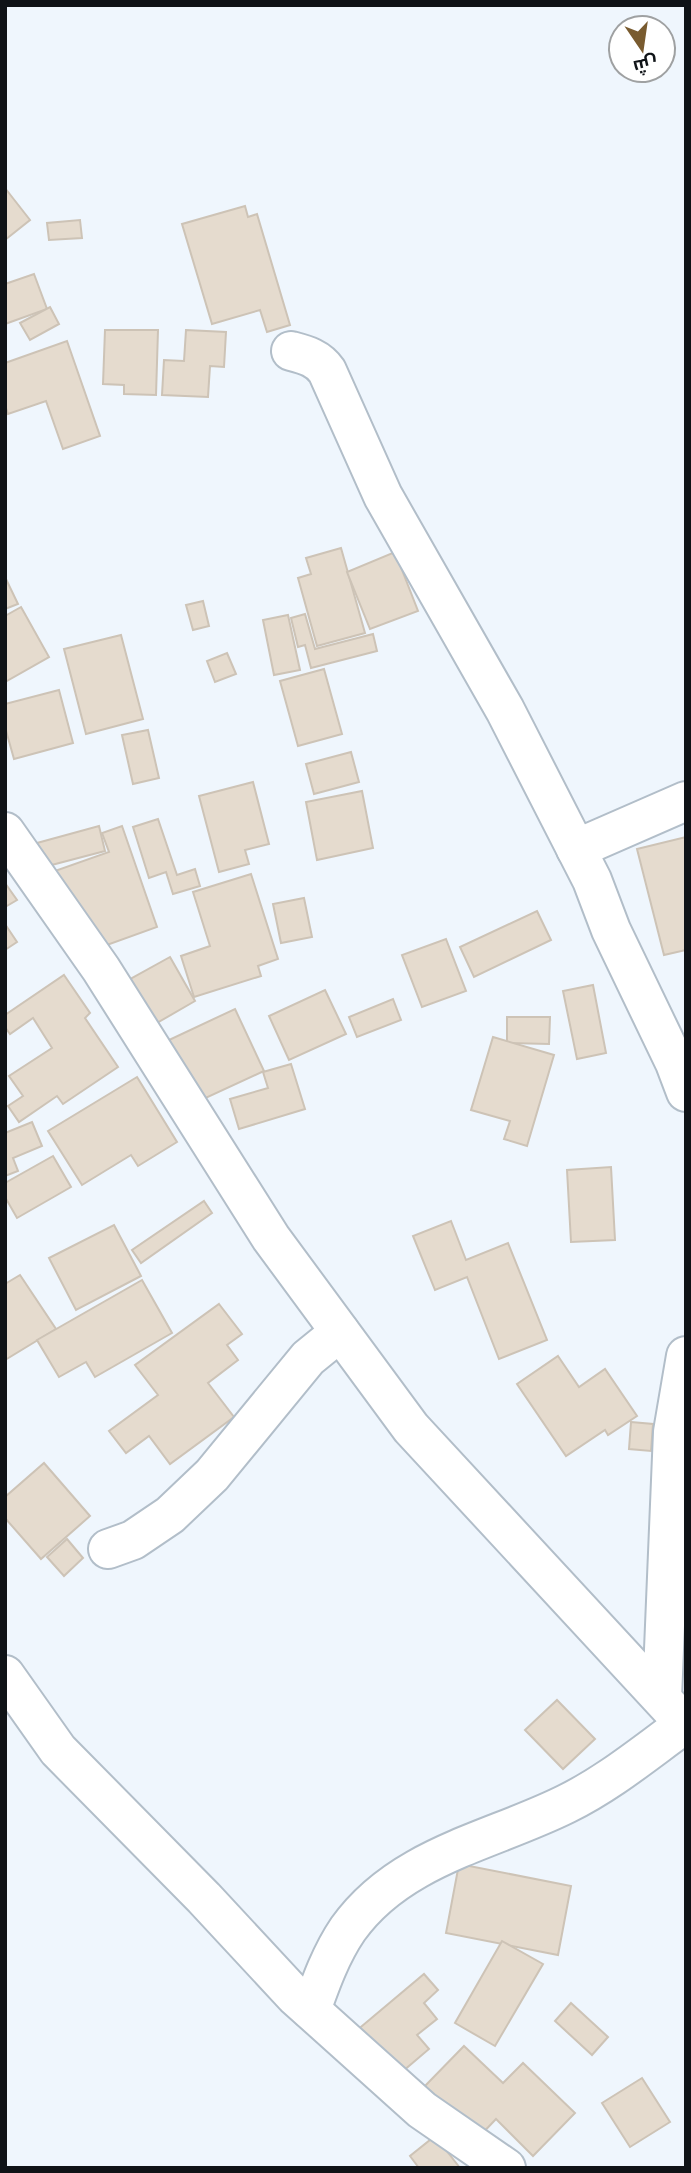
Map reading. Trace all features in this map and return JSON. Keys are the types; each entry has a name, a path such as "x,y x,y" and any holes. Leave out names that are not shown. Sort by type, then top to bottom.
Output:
{"street":[{"path":"291,351 313,357 327,371 383,496 505,710 592,880 611,930 675,1063 686,1092"},
{"path":"576,849 686,801"},
{"path":"5,832 101,969 271,1238 411,1428 678,1716"},
{"path":"108,1549 133,1540 170,1515 212,1475 309,1358 340,1332"},
{"path":"311,2010 326,1968 348,1929 368,1905 399,1880 454,1850 565,1804 608,1781 678,1716 674,1432 686,1356"},
{"path":"5,1675 58,1750 204,1898 295,1996 422,2110 506,2168"}],"building":[{"path":"5,188 30,220 5,240"},
{"path":"245,206 248,217 257,214 290,325 267,332 260,310 212,324 182,224"},
{"path":"80,220 82,238 49,240 47,223"},
{"path":"34,274 47,309 5,324 5,284"},
{"path":"50,307 59,324 30,340 20,323"},
{"path":"105,330 158,330 156,395 124,394 124,385 103,384"},
{"path":"186,330 226,332 224,367 210,366 208,397 162,395 164,360 184,361"},
{"path":"67,341 100,436 63,449 46,401 8,414 5,405 5,363"},
{"path":"341,548 365,633 317,646 298,578 311,574 306,558"},
{"path":"395,552 418,611 370,629 347,572"},
{"path":"5,577 18,604 5,609"},
{"path":"203,601 209,626 193,630 186,605"},
{"path":"21,607 49,657 5,682 5,616"},
{"path":"305,614 315,649 373,634 377,651 311,668 305,645 298,647 291,618"},
{"path":"288,615 300,670 274,675 263,620"},
{"path":"121,635 143,719 86,734 64,649"},
{"path":"227,653 236,674 215,682 207,661"},
{"path":"324,669 342,734 298,746 280,681"},
{"path":"59,690 73,743 14,759 5,727 5,704"},
{"path":"148,730 159,778 133,784 122,735"},
{"path":"351,752 359,782 314,794 306,764"},
{"path":"253,782 269,844 245,850 249,864 219,872 199,796"},
{"path":"362,791 373,848 317,860 306,802"},
{"path":"158,819 177,875 195,869 200,886 173,894 166,872 149,878 133,827"},
{"path":"99,826 105,851 44,867 37,843"},
{"path":"122,826 157,927 93,950 52,872 109,852 102,833"},
{"path":"686,837 686,950 664,955 637,849"},
{"path":"251,874 278,959 258,966 261,976 194,997 181,956 210,946 193,892"},
{"path":"5,883 17,900 5,907"},
{"path":"304,898 312,937 281,943 273,904"},
{"path":"537,911 551,940 474,977 460,947"},
{"path":"5,924 17,942 5,950"},
{"path":"446,939 466,991 422,1007 402,955"},
{"path":"170,957 195,1001 150,1027 125,982"},
{"path":"64,975 90,1013 85,1018 118,1067 63,1104 57,1096 19,1122 8,1106 23,1096 9,1076 52,1048 33,1018 10,1034 5,1027 5,1015"},
{"path":"593,985 606,1053 577,1059 563,991"},
{"path":"325,990 346,1034 289,1060 269,1016"},
{"path":"393,999 401,1020 357,1037 349,1017"},
{"path":"235,1009 264,1071 197,1102 169,1040"},
{"path":"507,1017 550,1017 549,1044 507,1043"},
{"path":"493,1037 554,1055 527,1146 504,1139 510,1121 471,1110"},
{"path":"291,1064 305,1109 239,1129 230,1099 268,1088 263,1072"},
{"path":"137,1077 177,1142 138,1166 131,1155 82,1185 48,1131"},
{"path":"32,1122 42,1146 13,1158 18,1171 5,1176 5,1133"},
{"path":"53,1156 71,1187 17,1218 5,1197 5,1183"},
{"path":"611,1167 615,1240 571,1242 567,1170"},
{"path":"204,1201 212,1213 141,1263 132,1250"},
{"path":"451,1221 466,1260 508,1243 547,1340 499,1359 467,1277 435,1290 413,1236"},
{"path":"114,1225 141,1276 76,1310 49,1258"},
{"path":"20,1275 56,1329 5,1360 5,1284"},
{"path":"142,1280 172,1333 95,1377 86,1362 59,1377 37,1340"},
{"path":"219,1304 242,1334 227,1345 238,1360 208,1383 234,1417 170,1464 149,1436 126,1453 109,1431 158,1395 135,1365"},
{"path":"558,1356 579,1387 605,1369 637,1416 608,1435 605,1430 566,1456 517,1384"},
{"path":"631,1422 653,1424 651,1451 629,1449"},
{"path":"44,1463 90,1516 41,1559 5,1518 5,1497"},
{"path":"67,1539 83,1558 64,1576 47,1557"},
{"path":"557,1700 595,1739 563,1769 525,1730"},
{"path":"459,1864 571,1886 558,1955 446,1933"},
{"path":"502,1941 543,1964 495,2046 455,2023"},
{"path":"424,1974 438,1990 424,2003 437,2019 417,2035 429,2049 396,2077 356,2031"},
{"path":"571,2003 608,2037 592,2055 555,2021"},
{"path":"464,2046 503,2083 523,2063 575,2113 533,2156 496,2119 476,2140 423,2088"},
{"path":"642,2078 670,2122 630,2147 602,2103"},
{"path":"435,2136 460,2168 419,2168 410,2156"}]}
